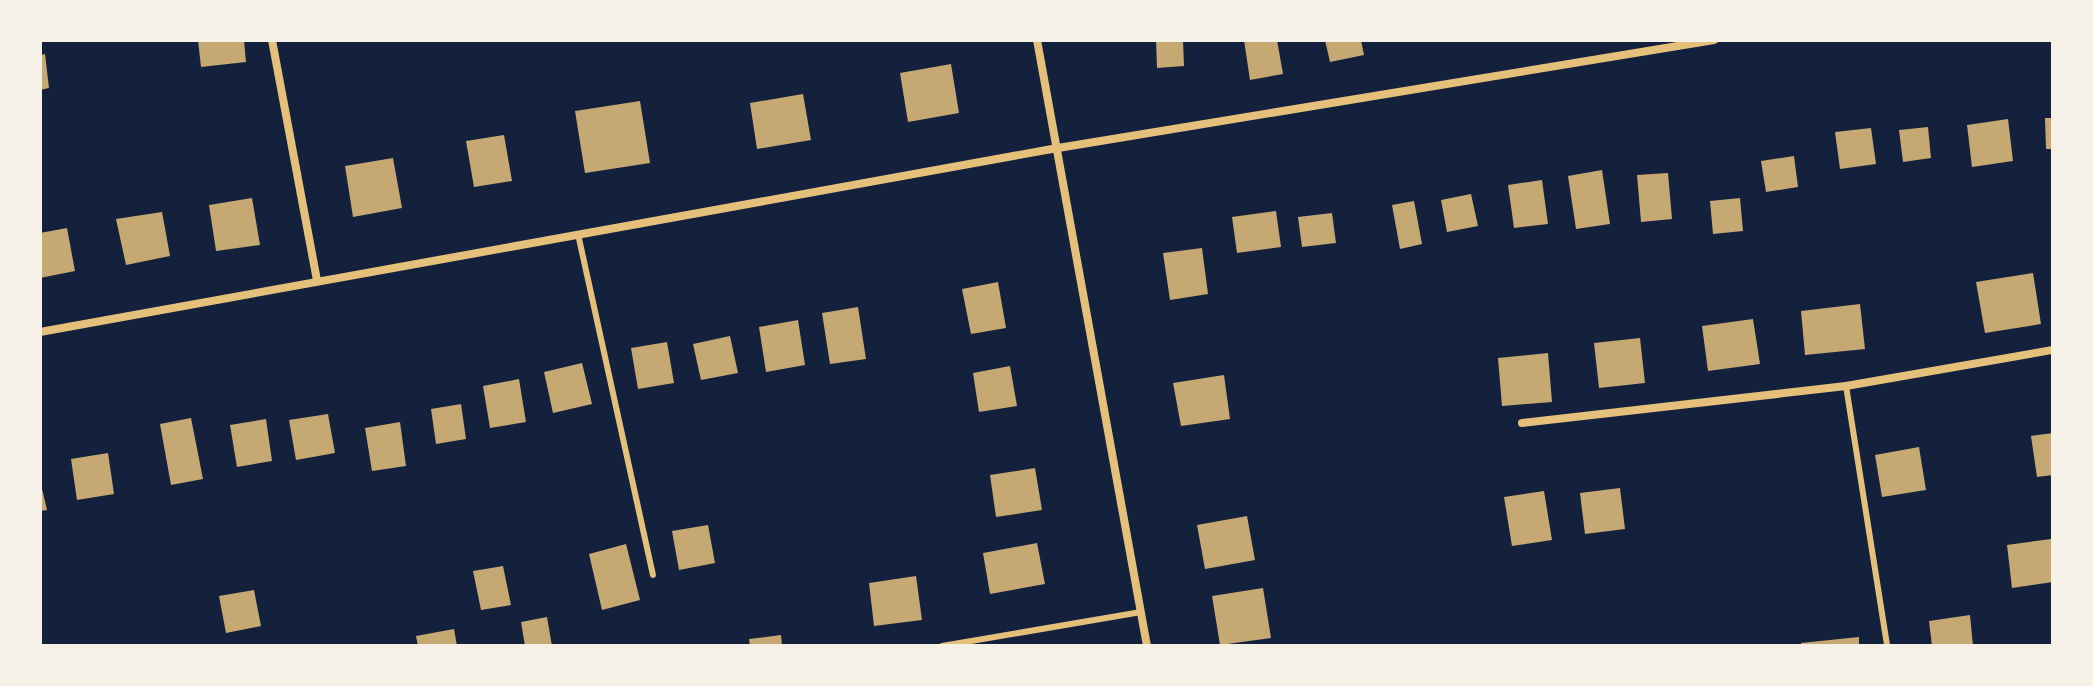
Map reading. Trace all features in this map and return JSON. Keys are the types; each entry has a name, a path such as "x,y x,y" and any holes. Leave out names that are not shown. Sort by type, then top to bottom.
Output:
{"street":[{"path":"272,40 317,280"},
{"path":"1037,40 1147,646"},
{"path":"40,332 1058,148 1714,40"},
{"path":"1522,423 1846,386 2053,350"}],"lane":[{"path":"578,234 653,575"},
{"path":"1846,386 1887,646"},
{"path":"942,646 1141,612"}],"building":[{"path":"198,40 244,40 246,62 201,67"},
{"path":"1156,40 1183,40 1184,66 1157,68"},
{"path":"1244,40 1277,40 1283,74 1250,80"},
{"path":"1325,40 1361,40 1364,55 1330,62"},
{"path":"45,54 49,88 40,90 40,55"},
{"path":"951,64 959,113 908,122 900,73"},
{"path":"803,94 811,140 757,149 750,103"},
{"path":"640,101 650,163 585,173 575,111"},
{"path":"2045,118 2053,118 2053,149 2046,149"},
{"path":"2008,119 2013,161 1972,167 1967,125"},
{"path":"1928,127 1931,158 1903,162 1899,130"},
{"path":"1871,128 1876,164 1840,169 1835,132"},
{"path":"504,135 512,181 474,187 466,141"},
{"path":"1794,156 1798,187 1766,192 1761,161"},
{"path":"393,158 402,208 353,217 345,166"},
{"path":"1602,170 1610,224 1576,229 1568,176"},
{"path":"1668,173 1672,219 1641,222 1637,175"},
{"path":"1542,180 1548,224 1514,228 1508,185"},
{"path":"1471,194 1478,226 1447,232 1441,200"},
{"path":"252,198 260,245 216,251 209,205"},
{"path":"1740,198 1743,231 1713,234 1710,201"},
{"path":"1414,201 1422,244 1400,249 1392,205"},
{"path":"1276,211 1281,247 1237,253 1232,217"},
{"path":"162,212 170,256 126,265 116,219"},
{"path":"1332,213 1336,243 1302,247 1298,217"},
{"path":"67,228 75,271 40,278 40,233"},
{"path":"1202,248 1208,294 1170,300 1163,253"},
{"path":"2033,273 2041,324 1985,333 1976,282"},
{"path":"998,282 1006,328 971,334 962,289"},
{"path":"1860,304 1865,349 1805,355 1801,311"},
{"path":"858,307 866,359 830,364 822,313"},
{"path":"1753,319 1760,364 1708,371 1702,326"},
{"path":"798,320 805,365 766,372 759,327"},
{"path":"730,336 738,373 701,380 693,344"},
{"path":"1640,338 1645,383 1599,388 1594,343"},
{"path":"667,342 674,383 638,389 631,348"},
{"path":"1548,353 1552,402 1502,406 1498,358"},
{"path":"582,363 592,404 553,413 544,372"},
{"path":"1010,366 1017,406 979,412 973,373"},
{"path":"1224,375 1230,419 1181,426 1173,383"},
{"path":"519,379 526,422 490,428 483,386"},
{"path":"461,404 466,439 436,444 431,409"},
{"path":"328,414 335,453 296,460 289,420"},
{"path":"191,418 203,479 171,485 160,424"},
{"path":"266,419 272,461 237,467 230,425"},
{"path":"400,422 406,466 372,471 365,428"},
{"path":"2053,433 2053,475 2037,477 2031,436"},
{"path":"1919,447 1926,490 1882,497 1875,455"},
{"path":"108,453 114,494 77,500 71,459"},
{"path":"1035,468 1042,510 996,517 990,475"},
{"path":"40,480 47,510 40,511"},
{"path":"1620,488 1625,529 1585,534 1580,493"},
{"path":"1544,491 1552,540 1512,546 1504,497"},
{"path":"1247,516 1255,560 1205,569 1197,525"},
{"path":"708,525 715,563 679,570 672,531"},
{"path":"2051,539 2053,582 2012,588 2007,545"},
{"path":"1037,543 1045,584 990,594 983,553"},
{"path":"626,544 640,600 602,610 589,554"},
{"path":"503,566 511,605 481,610 473,571"},
{"path":"916,576 922,620 874,626 869,583"},
{"path":"1263,588 1271,638 1220,645 1212,596"},
{"path":"254,590 261,626 226,633 219,596"},
{"path":"1970,615 1973,646 1932,646 1929,621"},
{"path":"547,617 552,646 525,646 521,622"},
{"path":"454,629 457,646 418,646 416,636"},
{"path":"781,635 782,646 750,646 749,639"},
{"path":"1859,637 1859,646 1801,646 1801,643"}]}
